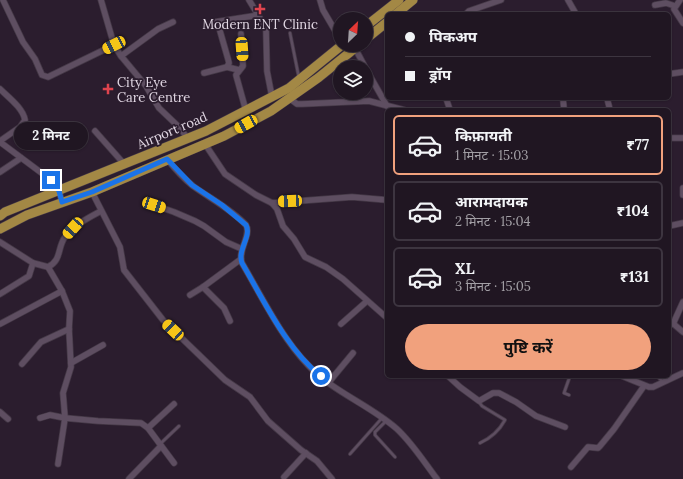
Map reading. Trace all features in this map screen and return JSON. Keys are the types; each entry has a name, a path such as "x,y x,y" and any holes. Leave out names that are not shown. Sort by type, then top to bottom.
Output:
{"main road":[{"path":"393,12 399,0"},
{"path":"393,12 413,0"},
{"path":"373,22 385,16"},
{"path":"373,33 385,24"},
{"name":"Airport road","path":"0,216 5,212 188,139 246,111 289,88 333,52"},
{"path":"0,229 27,215 92,192 205,144 271,111 318,78 350,52"}],"street":[{"path":"3,0 23,42 35,59 42,75 45,77 48,78 114,45"},
{"path":"101,0 114,45 121,56 146,86 159,108 180,128 188,139"},
{"path":"249,0 266,28 267,71 272,97"},
{"path":"320,0 323,10 333,27"},
{"path":"468,12 501,0"},
{"path":"568,0 575,12"},
{"path":"680,0 675,6 675,11 683,23"},
{"path":"656,5 662,3 675,6"},
{"path":"215,22 259,15"},
{"path":"121,56 158,29 173,22"},
{"path":"220,31 229,63 227,67"},
{"path":"241,34 243,66 236,75 246,111"},
{"path":"204,72 227,67 239,70"},
{"path":"671,74 683,72"},
{"path":"373,81 387,106"},
{"path":"0,89 25,116 25,120 20,127 0,141 48,177 59,191 62,202"},
{"path":"289,98 297,104 369,101 396,108"},
{"path":"95,131 125,165"},
{"path":"671,138 683,138"},
{"path":"205,144 225,174 256,195 272,203 277,209 283,226 294,239 305,257 335,273 385,315"},
{"path":"0,172 22,158"},
{"path":"167,159 192,185 222,205 246,225 248,228 242,249 241,259 271,313 307,364 329,382 384,419 408,440 436,479"},
{"path":"683,188 683,195"},
{"path":"92,192 120,247 124,270 163,320 225,380 250,397 268,422 317,461 332,479"},
{"path":"272,203 352,196 385,200"},
{"path":"154,205 195,221 226,242 242,249"},
{"path":"48,267 56,261 64,239 73,228 101,211"},
{"path":"671,226 683,223"},
{"path":"0,242 33,263 48,267 62,291 70,311 69,329 71,363 63,395 65,418 58,464"},
{"path":"190,295 241,259"},
{"path":"0,294 29,276 33,263"},
{"path":"203,287 224,308 230,320"},
{"path":"0,324 62,291"},
{"path":"341,324 367,301"},
{"path":"683,302 671,322 683,332"},
{"path":"22,364 41,342 69,329"},
{"path":"71,363 103,345"},
{"path":"329,382 353,353"},
{"path":"626,378 644,386 653,387 683,373"},
{"path":"450,378 460,388 479,401 494,393 499,393 542,419 565,427"},
{"path":"571,467 588,447 598,448 600,446 614,429 644,386"},
{"path":"148,428 174,404"},
{"path":"0,412 8,419"},
{"path":"40,418 50,415 98,421 139,422 148,428 174,463"},
{"path":"129,479 160,445"},
{"path":"284,477 306,453"}],"lane":[{"path":"290,33 299,79"},
{"path":"569,378 564,393 569,395"},
{"path":"659,378 663,382"},
{"path":"479,401 482,406 505,420 492,436 480,443"},
{"path":"350,454 384,419"},
{"path":"384,419 375,432 375,435 395,457"},
{"path":"160,445 179,426"}],"place":[{"name":"Modern ENT Clinic","path":"260,9"},
{"name":"City Eye Care Centre","path":"108,89"}],"route":[{"path":"51,180 59,191 62,202 92,192 167,159 192,185 222,205 246,225 248,228 242,249 242,263 281,329 307,364 321,376"}]}
